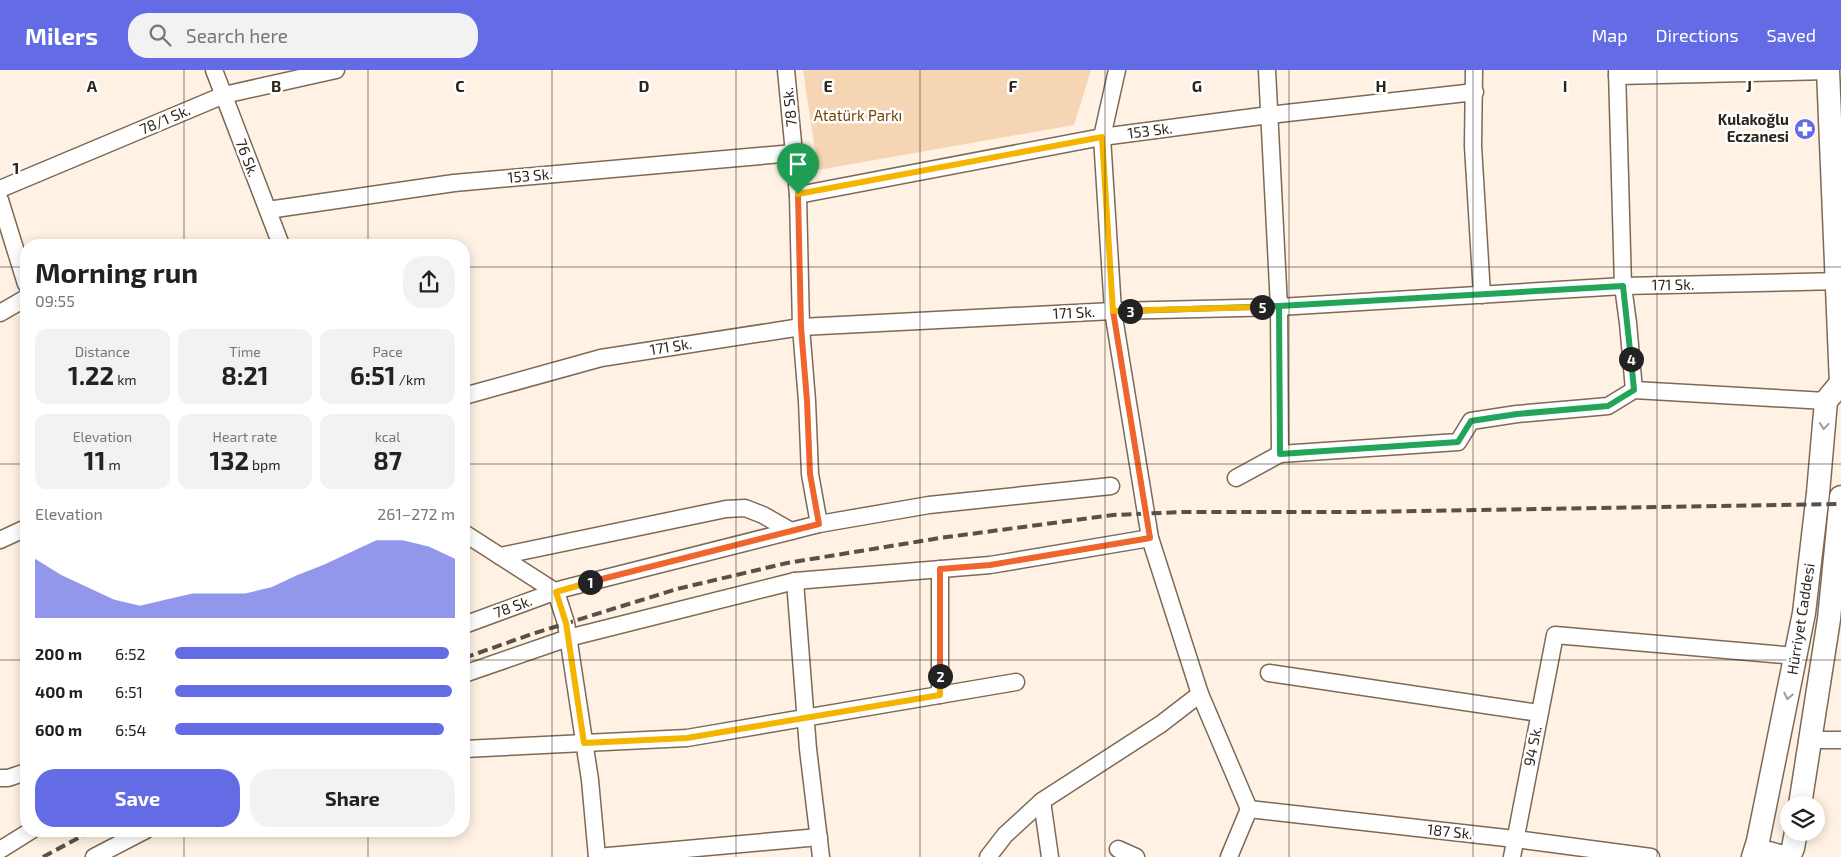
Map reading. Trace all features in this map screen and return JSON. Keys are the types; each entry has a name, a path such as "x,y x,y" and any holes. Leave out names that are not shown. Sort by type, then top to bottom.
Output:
{"main road":[{"path":"1826,401 1841,384 1835,112 1828,71"},
{"name":"Hürriyet Caddesi","path":"1755,857 1804,613 1818,493 1826,401"},
{"name":"Hürriyet Caddesi","path":"1802,796 1835,619 1841,497"},
{"path":"1789,857 1794,841"},
{"path":"1755,857 1769,852 1783,857"}],"street":[{"name":"76 Sk.","path":"214,70 279,239"},
{"name":"78/1 Sk.","path":"0,189 224,95 336,70"},
{"name":"78 Sk.","path":"470,623 556,592 819,524 810,474 801,327 798,194 786,70"},
{"path":"1116,70 1102,137 1113,311 1150,538 1200,694 1249,810 1229,857"},
{"path":"1267,70 1279,306 1280,454"},
{"path":"1474,70 1473,146 1482,295"},
{"path":"1634,390 1623,286 1617,73 1828,71"},
{"name":"153 Sk.","path":"798,194 1102,137 1269,115 1475,92"},
{"name":"153 Sk.","path":"268,210 454,183 794,153"},
{"path":"0,200 20,265"},
{"name":"171 Sk.","path":"470,394 601,358 801,327 1113,311 1279,306 1623,286 1839,281"},
{"path":"0,312 20,301"},
{"path":"1236,478 1280,454 1458,442 1471,421 1517,414 1608,406 1634,390 1826,401"},
{"path":"819,524 929,505 1111,486"},
{"path":"500,556 726,509 745,508 763,515 791,531"},
{"path":"0,540 20,531"},
{"path":"470,537 556,592 566,623 590,780 597,857 819,836"},
{"path":"470,672 568,638 795,581 990,565 1150,538"},
{"path":"940,569 940,695"},
{"path":"795,581 806,718 821,857"},
{"name":"94 Sk.","path":"1512,857 1555,635 1796,656"},
{"path":"1269,673 1540,713"},
{"path":"470,749 687,738 1016,682"},
{"path":"988,857 1005,835 1042,801 1162,724 1200,694"},
{"path":"1811,740 1841,740"},
{"path":"0,778 8,778 20,774"},
{"path":"1042,801 1050,857"},
{"name":"187 Sk.","path":"1249,810 1515,839 1651,857"},
{"path":"0,850 21,837"},
{"path":"94,857 133,837"},
{"path":"1118,849 1136,857"}],"green space":[{"name":"Atatürk Parkı","path":"803,70 1091,70 1074,125 818,170"}],"railway":[{"path":"470,656 532,634 677,589 787,563 940,538 1113,515 1183,512 1359,512 1841,504"},
{"path":"43,857 80,837"}],"place":[{"name":"Kulakoğlu Eczanesi","path":"1805,129"}],"route":[{"path":"798,194 801,327 810,474 819,524 556,592 566,623 584,743 687,738 940,695 940,569 990,565 1150,538 1113,311 1279,306 1623,286 1634,390 1608,406 1517,414 1471,421 1458,442 1280,454 1279,306 1168,310 1113,311 1102,137 798,194"}]}
